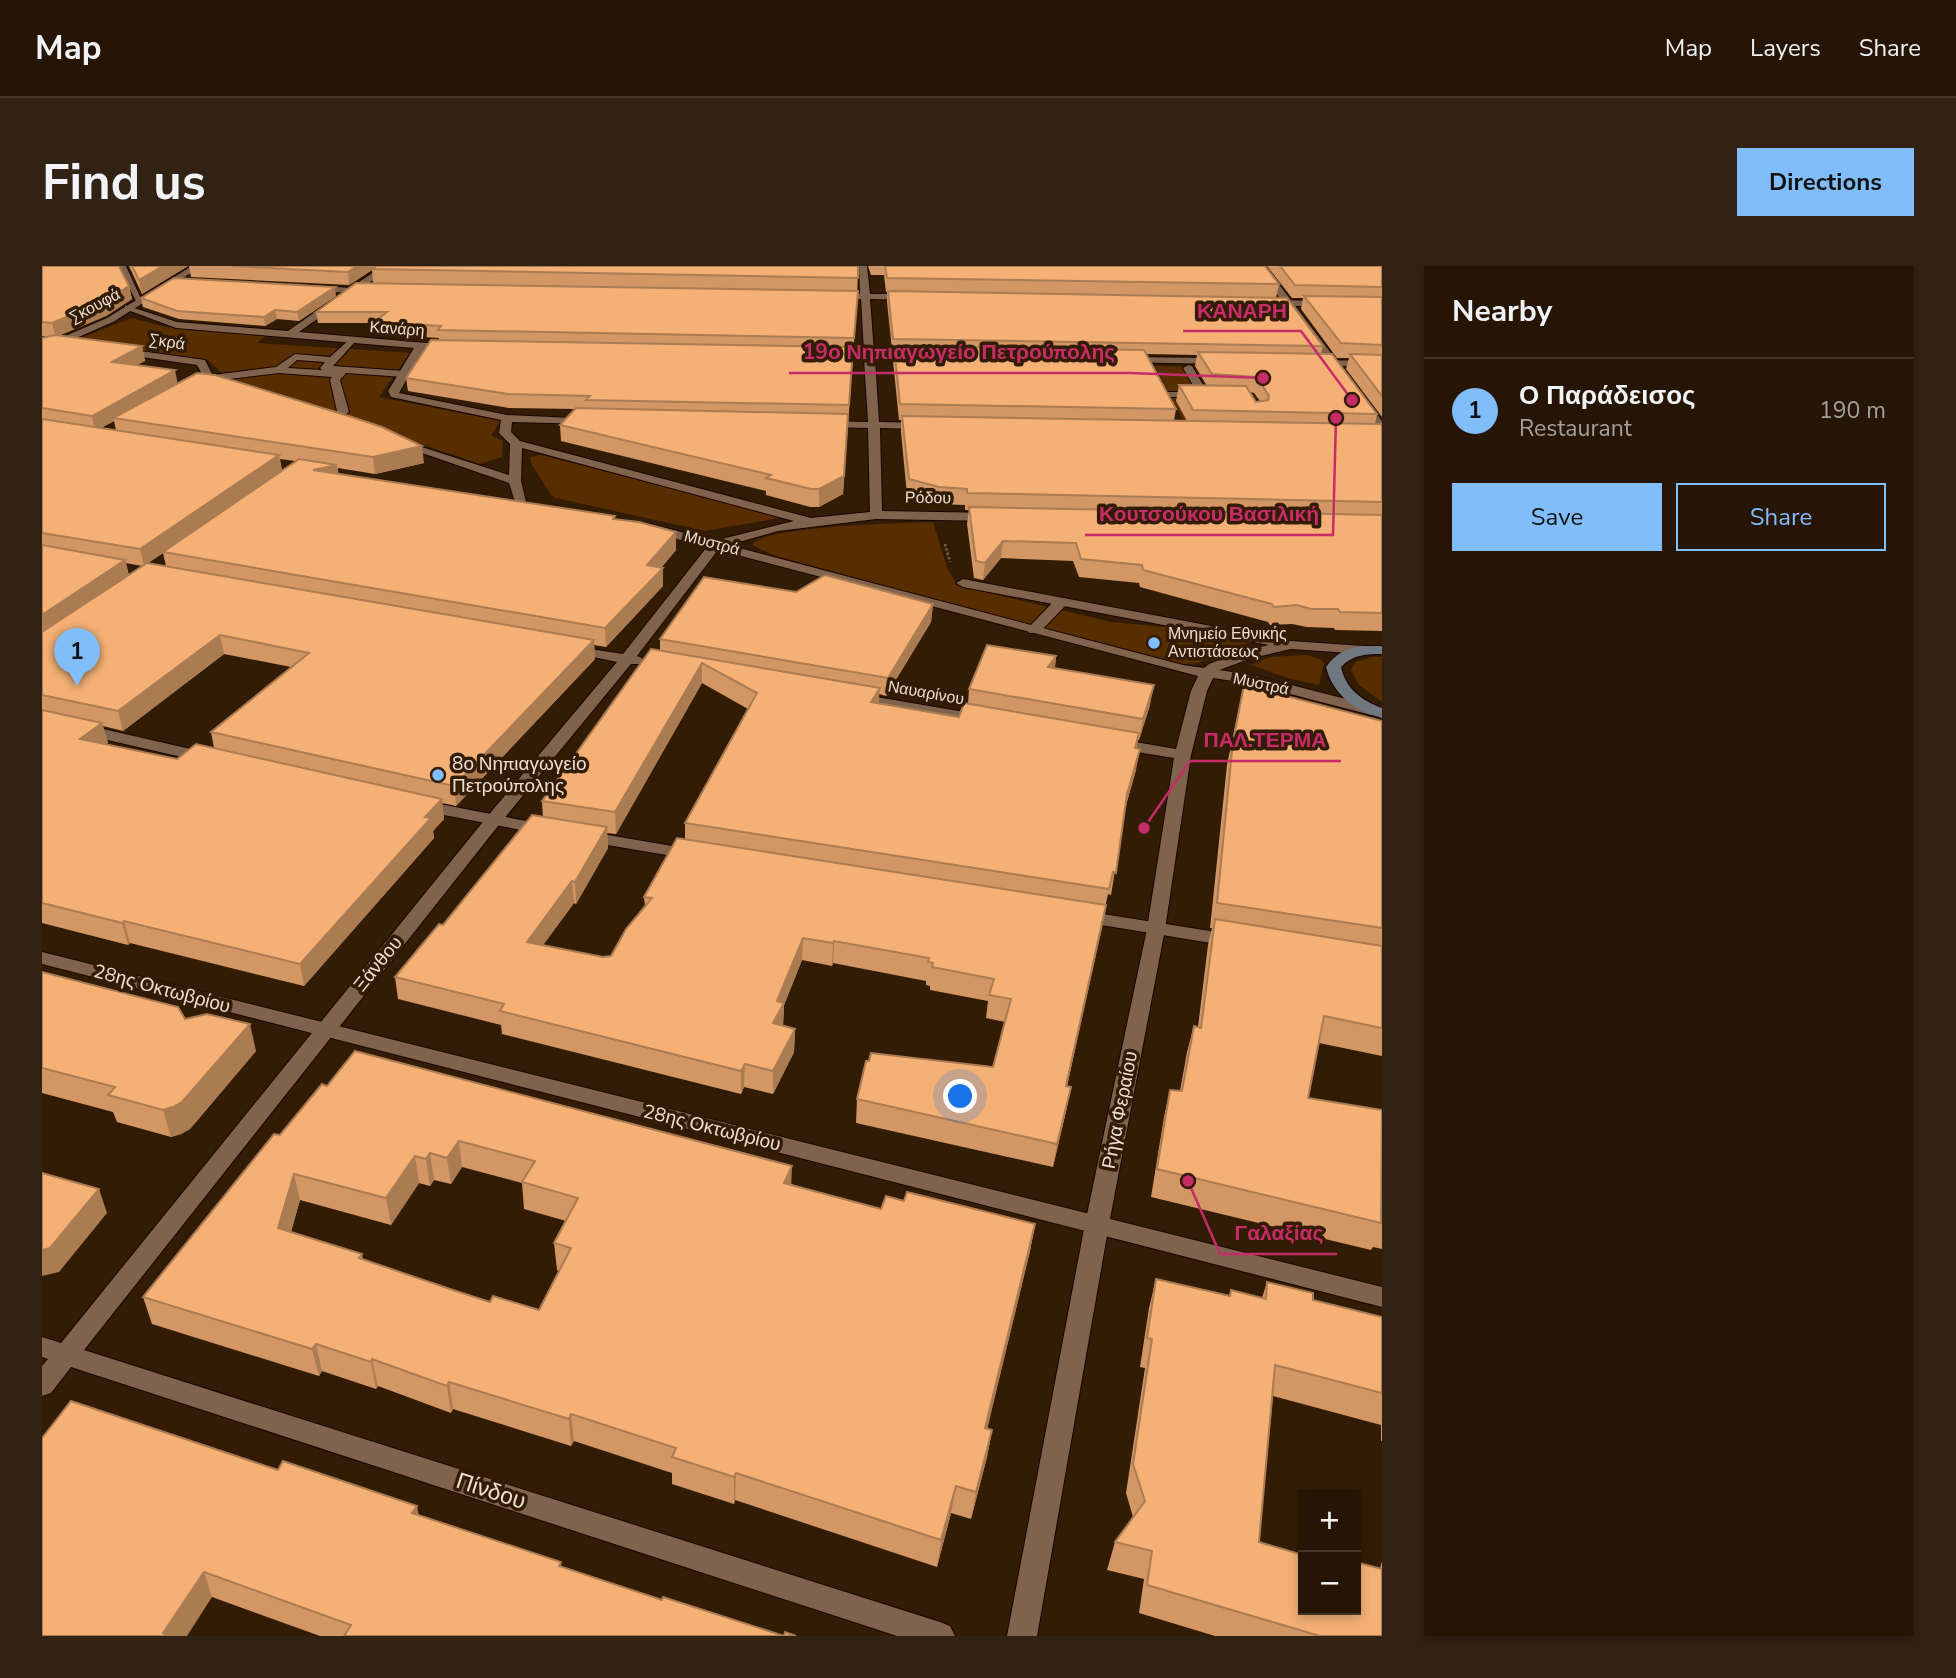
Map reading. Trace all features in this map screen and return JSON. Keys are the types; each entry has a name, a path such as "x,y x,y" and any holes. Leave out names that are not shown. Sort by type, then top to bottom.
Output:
{"main road":[{"path":"1376,712 1343,691 1335,680 1332,667 1337,659 1364,650 1382,650"}],"street":[{"path":"122,266 139,299"},
{"name":"Σκουφά","path":"42,350 110,320 139,299 198,266"},
{"path":"288,337 389,266"},
{"path":"863,266 874,425 876,515"},
{"path":"1260,266 1382,429"},
{"path":"172,281 200,282"},
{"path":"296,288 370,288"},
{"path":"823,296 919,297"},
{"path":"1261,303 1382,305"},
{"name":"Κανάρη","path":"128,307 176,326 350,342 462,348"},
{"path":"42,341 83,347"},
{"path":"342,372 325,368 350,342"},
{"path":"420,347 393,391 395,395 507,418 598,421"},
{"name":"Σκρά","path":"109,350 201,362 211,377 240,387"},
{"path":"812,354 938,356"},
{"path":"279,370 295,357 332,360"},
{"path":"1105,359 1227,361"},
{"path":"1147,360 1163,390 1209,396 1188,368"},
{"path":"1307,363 1382,364"},
{"path":"197,382 211,377 279,370 404,374"},
{"path":"332,419 343,412 335,380 342,372"},
{"path":"319,415 350,425"},
{"path":"507,418 505,433 516,443 514,481 520,503"},
{"path":"805,424 941,426"},
{"path":"1369,435 1382,435"},
{"path":"383,437 514,481"},
{"name":"Ρόδου","path":"516,443 810,522"},
{"name":"Ρόδου","path":"716,544 777,527 876,515 1007,517"},
{"name":"Μυστρά","path":"639,524 1034,630 1207,674 1252,680 1376,712"},
{"name":"Ξάνθου","path":"42,1385 54,1351 324,1031 627,659 716,544"},
{"path":"963,583 1291,645 1364,650"},
{"path":"1034,630 1060,603"},
{"path":"1207,674 1230,660 1291,645"},
{"path":"559,646 654,664"},
{"name":"Ρήγα Φεραίου","path":"1022,1636 1097,1224 1156,929 1183,755 1199,691 1207,674"},
{"name":"Ναυαρίνου","path":"844,697 993,722"},
{"path":"42,720 219,760"},
{"path":"1102,741 1183,755"},
{"path":"397,800 492,822 711,857"},
{"path":"1067,915 1249,943"},
{"name":"28ης Οκτωβρίου","path":"42,958 1382,1297"},
{"name":"Πίνδου","path":"54,1351 940,1636"}],"path":[{"path":"937,516 952,569 963,583"}],"shaded area":[{"path":"131,318 166,327 266,336 257,343 410,353 379,397 501,421 491,435 503,441 502,457 480,464 228,379 208,360 71,342"},
{"path":"1155,366 1190,367 1206,394 1250,395 1185,424"},
{"path":"541,455 757,510 779,518 705,531 556,498 551,495 531,463 530,457"},
{"path":"933,522 947,568 957,585 1111,622 1196,630 1252,642 1223,651 1198,663 1181,664 1148,658 773,555 752,545 761,539 806,530"},
{"path":"1306,655 1324,663 1319,685 1291,679 1251,665 1270,657"},
{"path":"1382,657 1382,702 1359,685 1351,670 1356,662"}],"building":[{"path":"42,266 119,266 129,286 103,302 52,323 42,322"},
{"path":"132,266 163,266 139,280"},
{"path":"232,266 357,266 348,272"},
{"path":"377,266 858,266 858,278 372,269"},
{"path":"885,266 1265,266 1279,284 887,278"},
{"path":"1280,266 1382,266 1382,287 1295,285"},
{"path":"174,278 335,287 297,312 275,310 264,317 177,311 141,298"},
{"path":"356,283 858,291 854,338 438,330 441,326 374,322 387,312 316,312"},
{"path":"888,291 1287,298 1323,346 893,339"},
{"path":"1304,296 1382,297 1382,345 1341,343"},
{"path":"55,335 142,346 112,362 175,370 92,416 42,408 42,338"},
{"path":"431,340 853,347 849,405 586,400 590,396 508,394 406,378"},
{"path":"894,346 1144,350 1176,409 900,404"},
{"path":"1198,352 1332,354 1377,414 1193,410 1179,385 1246,386 1256,402 1268,400 1269,396 1257,377 1212,374"},
{"path":"1350,354 1382,355 1382,396"},
{"path":"197,373 215,375 352,417 382,427 422,446 373,457 113,418"},
{"path":"576,408 848,414 844,476 819,489 811,489 766,478 771,475 560,425"},
{"path":"902,416 1382,424 1382,502 967,493 967,489 939,487 909,479"},
{"path":"42,419 279,455 140,549 42,533"},
{"path":"299,459 337,465 313,470 615,516 613,519 639,522 676,532 647,565 663,568 605,628 163,552"},
{"path":"969,507 1382,515 1382,613 1340,612 1338,609 1311,609 1297,605 1274,607 1272,604 1143,570 1142,565 1081,559 1076,543 1003,541 985,563 976,561"},
{"path":"42,545 125,560 42,615"},
{"path":"147,563 594,640 454,786 211,732 309,653 220,635 118,711 42,695 42,632"},
{"path":"825,575 933,604 888,678 660,639 704,577 796,592"},
{"path":"987,645 1056,656 1048,667 1154,685 1143,719 969,689"},
{"path":"651,649 880,688 871,702 959,717 964,703 1139,733 1135,748 1140,749 1127,794 1116,873 1113,872 1109,889 685,823 757,693 702,663 615,812 542,801"},
{"path":"1244,685 1382,721 1382,928 1217,903 1233,741"},
{"path":"42,710 102,723 80,739 177,759 196,744 442,799 425,817 431,818 300,964 42,903"},
{"path":"532,815 607,827 575,882 572,881 527,942 603,957 611,956 626,929 652,898 644,897 677,838 1106,905 1066,1086 1071,1087 1057,1144 857,1099 866,1061 869,1061 871,1053 993,1067 1011,999 989,995 994,979 932,967 933,963 928,962 929,958 803,938 777,1001 784,1003 773,1023 795,1029 773,1071 745,1064 741,1071 500,1011 504,1004 395,977 439,924 443,925"},
{"path":"1215,919 1382,946 1382,1028 1324,1016 1308,1098 1382,1110 1381,1223 1157,1169 1170,1090 1182,1091 1194,1026 1201,1028"},
{"path":"42,972 178,1007 185,1019 207,1014 250,1024 182,1102 163,1110 108,1095 115,1087 42,1068"},
{"path":"355,1051 792,1166 784,1183 881,1209 886,1196 904,1201 907,1192 1035,1224 985,1428 992,1430 976,1492 956,1486 941,1540 736,1473 734,1477 672,1457 676,1448 571,1414 569,1419 449,1382 447,1386 372,1359 371,1362 316,1344 312,1349 143,1297 274,1134 280,1135 322,1084 327,1086","holes":["459,1141 535,1161 522,1182 578,1198 554,1243 571,1248 539,1310 493,1296 490,1302 359,1258 362,1254 278,1228 294,1174 386,1198 415,1156 426,1159 430,1153 447,1158"]},
{"path":"42,1173 99,1189 50,1248 42,1250"},
{"path":"1156,1279 1230,1296 1231,1290 1266,1299 1267,1282 1313,1293 1313,1300 1382,1317 1382,1393 1275,1365 1259,1542 1298,1554 1298,1615 1361,1615 1361,1563 1382,1569 1382,1636 1320,1636 1147,1585 1152,1551 1115,1542 1145,1501 1133,1464 1152,1339 1147,1338"},
{"path":"71,1401 278,1470 283,1461 417,1506 412,1513 561,1562 559,1566 784,1636 344,1636 351,1625 204,1572 163,1633 166,1636 42,1636 42,1438"}],"place":[{"name":"19ο Νηπιαγωγείο Πετρούπολης","path":"1263,378"},
{"name":"ΚΑΝΑΡΗ","path":"1352,400"},
{"name":"Κουτσούκου Βασιλική","path":"1336,418"},
{"name":"Μνημείο Εθνικής Αντιστάσεως","path":"1154,643"},
{"name":"Ο Παράδεισος","path":"77,686"},
{"name":"8ο Νηπιαγωγείο Πετρούπολης","path":"438,775"},
{"name":"ΠΑΛ.ΤΕΡΜΑ","path":"1144,828"},
{"name":"Γαλαξίας","path":"1188,1181"}]}
